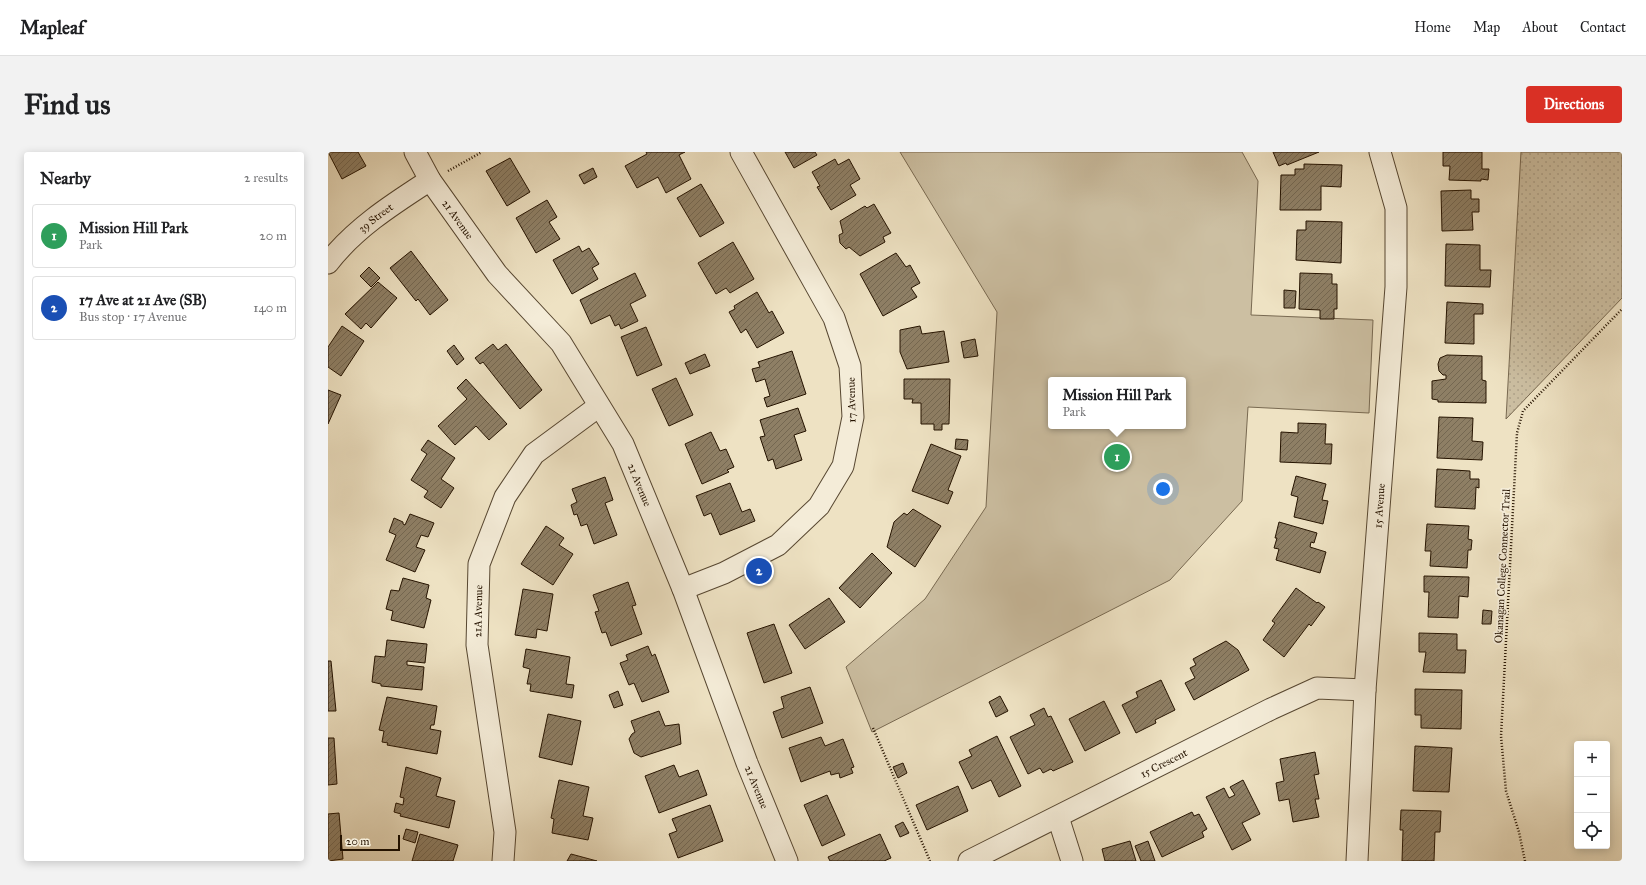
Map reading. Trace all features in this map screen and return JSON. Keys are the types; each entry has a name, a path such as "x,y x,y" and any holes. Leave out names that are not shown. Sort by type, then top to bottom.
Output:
{"street":[{"name":"21 Avenue","path":"415,152 428,176 497,274 561,343 623,444 683,589 746,763 787,861"},
{"name":"17 Avenue","path":"683,589 724,573 778,545 819,506 843,466 853,417 850,366 834,318 741,152"},
{"name":"15 Avenue","path":"1357,861 1365,690 1396,287 1396,208 1380,152"},
{"name":"39 Street","path":"328,263 340,248 385,209 428,176"},
{"name":"21A Avenue","path":"503,861 505,832 477,644 478,564 505,497 534,454 599,406"},
{"name":"15 Crescent","path":"969,861 1271,709 1317,688 1365,690"},
{"path":"1058,817 1072,861"}],"path":[{"path":"428,176 449,171 482,152"},
{"name":"Okanagan College Connector Trail","path":"1525,861 1519,832 1506,791 1501,736 1518,433 1523,411 1622,309"},
{"path":"873,728 930,861"}],"shaded area":[{"path":"900,152 1242,152 1258,181 1251,315 1373,320 1369,413 1248,407 1242,501 1170,580 872,732 846,667 925,599 986,507 997,312"},
{"path":"1521,152 1622,152 1622,298 1506,419"}],"building":[{"path":"328,152 358,152 366,166 342,179"},
{"path":"646,152 685,152 679,155 691,179 666,193 658,177 637,188 625,166 647,154"},
{"path":"785,152 815,152 817,155 794,168"},
{"path":"1273,152 1319,152 1287,165 1286,163 1279,166"},
{"path":"1443,152 1482,152 1482,169 1489,169 1488,180 1449,180 1450,166 1443,166"},
{"path":"510,158 530,192 507,206 486,171"},
{"path":"835,159 838,165 849,159 860,179 850,185 856,195 831,210 817,187 820,186 812,172"},
{"path":"1304,164 1342,165 1341,187 1321,186 1321,210 1280,210 1281,175 1295,175 1295,169 1304,169"},
{"path":"593,168 597,177 584,184 579,175"},
{"path":"701,184 724,223 700,237 677,198"},
{"path":"1471,190 1471,199 1479,199 1479,212 1472,212 1473,230 1442,231 1441,191"},
{"path":"547,200 557,217 549,222 560,239 536,253 516,218"},
{"path":"874,204 891,233 883,237 885,242 860,256 849,247 846,249 840,243 839,235 843,233 840,221 865,206 867,208"},
{"path":"1306,221 1342,222 1341,263 1296,260 1297,230 1306,230"},
{"path":"733,242 754,279 730,293 726,288 716,294 698,263"},
{"path":"1446,244 1480,245 1480,270 1491,270 1490,287 1445,286"},
{"path":"579,246 582,252 589,248 599,264 592,268 598,279 572,294 553,260"},
{"path":"411,251 448,300 430,315 418,299 416,301 390,268"},
{"path":"896,253 906,267 910,265 920,283 911,288 917,297 883,316 860,274"},
{"path":"369,267 380,278 371,287 360,276"},
{"path":"635,273 646,296 630,304 638,321 621,329 619,324 615,326 610,315 591,324 580,300"},
{"path":"1300,273 1332,274 1332,284 1337,284 1337,309 1334,309 1334,319 1320,319 1320,310 1299,309"},
{"path":"378,282 397,298 371,328 366,323 361,329 345,314"},
{"path":"1284,290 1296,291 1295,308 1284,308"},
{"path":"757,292 769,313 772,311 784,333 757,348 746,329 741,333 729,312 735,309 734,306"},
{"path":"1447,302 1483,304 1483,314 1474,314 1474,344 1445,343"},
{"path":"342,326 364,341 341,376 328,367 328,347"},
{"path":"920,326 922,334 944,331 949,362 907,369 900,352 900,330"},
{"path":"646,327 662,365 637,376 621,337"},
{"path":"975,339 978,356 964,358 961,342"},
{"path":"493,344 498,350 506,344 542,390 520,409 483,362 480,364 475,358"},
{"path":"454,345 464,359 457,365 447,351"},
{"path":"792,351 806,394 767,407 764,398 770,396 765,379 756,382 752,369 760,367 758,362"},
{"path":"705,354 710,366 690,374 685,363"},
{"path":"1447,355 1482,356 1482,380 1486,381 1486,403 1438,402 1438,400 1432,399 1432,381 1446,379 1446,375 1443,375 1439,371 1438,364 1440,358"},
{"path":"676,378 693,415 669,426 652,389"},
{"path":"466,379 507,424 489,440 476,426 455,445 438,426 467,399 457,388"},
{"path":"904,379 950,379 949,424 942,424 942,430 934,430 934,424 921,424 921,403 912,403 913,399 904,399"},
{"path":"328,390 341,395 328,424"},
{"path":"798,408 806,431 794,435 802,460 776,469 773,459 768,461 760,437 765,436 760,420"},
{"path":"1439,417 1473,418 1472,441 1483,442 1482,460 1437,458"},
{"path":"1298,423 1326,424 1325,444 1332,444 1331,464 1280,462 1281,432 1298,433"},
{"path":"711,432 720,451 726,449 734,467 727,470 729,472 702,484 685,444"},
{"path":"956,439 968,440 967,450 955,449"},
{"path":"428,440 455,458 441,479 454,488 441,508 424,497 428,491 411,480 427,454 421,450"},
{"path":"931,444 961,456 948,490 953,492 948,504 912,491"},
{"path":"1437,469 1470,471 1470,479 1479,479 1479,488 1476,487 1475,509 1435,507"},
{"path":"1296,476 1326,484 1322,500 1328,501 1323,524 1294,517 1298,497 1291,495"},
{"path":"605,477 613,500 605,503 617,535 594,544 587,524 581,526 577,514 574,515 571,505 577,502 572,489"},
{"path":"730,483 742,512 750,509 755,521 720,535 711,513 704,516 696,496"},
{"path":"913,509 941,526 915,567 887,547 894,522 904,513 907,515"},
{"path":"410,514 434,523 428,537 421,535 416,547 425,550 415,572 386,560 396,535 389,532 394,518 403,522 405,525"},
{"path":"1279,522 1317,533 1314,543 1311,542 1310,547 1326,552 1320,573 1276,560 1279,549 1274,548"},
{"path":"1427,524 1469,526 1468,539 1472,540 1471,550 1468,550 1467,568 1430,566 1431,551 1425,551"},
{"path":"546,526 564,538 559,545 573,554 553,585 521,564"},
{"path":"872,553 892,573 860,608 839,588"},
{"path":"1424,576 1469,577 1468,597 1459,596 1458,618 1428,617 1429,592 1424,592"},
{"path":"403,578 429,585 426,598 431,600 424,628 391,620 393,611 386,609 391,590 399,591"},
{"path":"628,582 636,605 632,606 642,634 611,646 606,632 602,633 595,612 599,611 593,595"},
{"path":"1296,588 1325,607 1311,626 1309,624 1284,657 1263,640 1275,623 1272,621"},
{"path":"523,589 553,594 547,631 537,629 536,638 515,635"},
{"path":"829,598 845,622 805,649 789,625"},
{"path":"1483,610 1492,611 1491,624 1482,624"},
{"path":"774,624 792,673 764,683 747,633"},
{"path":"1419,633 1457,634 1457,650 1466,650 1465,673 1423,672 1426,652 1419,652"},
{"path":"387,640 427,644 425,663 407,661 407,665 424,667 422,690 381,686 381,684 372,682 375,656 385,657"},
{"path":"1226,641 1238,650 1249,670 1194,700 1185,683 1195,678 1190,668 1196,665 1193,659"},
{"path":"648,646 652,656 655,654 669,692 642,702 634,683 629,685 620,663 628,660 626,655"},
{"path":"526,649 570,657 566,684 574,685 572,698 530,691 531,684 527,684 530,669 523,667"},
{"path":"328,661 331,661 336,711 328,711"},
{"path":"1161,680 1175,710 1155,720 1156,723 1136,733 1122,705 1138,697 1136,692"},
{"path":"810,687 823,723 782,738 773,712 784,708 781,697"},
{"path":"1415,689 1462,690 1461,729 1421,728 1421,715 1415,715"},
{"path":"618,691 623,705 614,708 609,695"},
{"path":"1000,696 1008,711 996,717 989,702"},
{"path":"387,697 437,706 434,725 431,725 430,729 441,731 437,754 387,745 388,743 382,742 384,731 379,730"},
{"path":"1104,701 1120,733 1085,751 1069,719"},
{"path":"1044,708 1048,717 1051,716 1073,762 1053,771 1051,769 1043,773 1040,768 1028,774 1010,737 1035,725 1030,715"},
{"path":"659,711 665,726 679,724 681,744 641,757 634,753 629,739 635,732 631,721"},
{"path":"548,714 581,721 572,765 539,757"},
{"path":"997,736 1021,786 999,797 991,780 972,789 959,762 972,756 969,750"},
{"path":"821,737 825,746 843,739 854,767 851,768 853,773 840,778 839,773 831,775 830,771 801,782 789,748"},
{"path":"328,738 334,738 337,784 328,785"},
{"path":"1415,746 1452,748 1449,792 1413,791"},
{"path":"1315,752 1319,774 1314,775 1319,799 1315,799 1319,817 1293,822 1289,799 1279,801 1276,783 1284,781 1280,759"},
{"path":"903,763 907,773 898,778 893,767"},
{"path":"674,765 679,777 698,770 707,795 659,813 645,776"},
{"path":"406,767 441,778 436,796 455,801 449,828 400,816 401,814 394,812 396,803 403,805 404,798 400,797"},
{"path":"559,780 589,787 583,816 593,818 588,840 552,833 554,819 551,818"},
{"path":"1243,780 1260,814 1242,823 1251,840 1232,850 1206,797 1224,788 1229,798 1235,795 1230,787"},
{"path":"958,786 968,811 927,830 916,805"},
{"path":"827,795 845,835 822,846 804,805"},
{"path":"710,805 723,841 678,858 669,834 677,831 672,819"},
{"path":"1401,810 1441,811 1440,832 1435,832 1434,861 1402,861 1403,830 1400,830"},
{"path":"1192,812 1194,816 1199,814 1207,829 1202,832 1204,837 1162,857 1150,832"},
{"path":"339,813 343,859 328,861 328,814"},
{"path":"903,822 909,833 900,837 895,826"},
{"path":"406,829 418,832 415,843 403,839"},
{"path":"420,834 458,845 453,861 412,861"},
{"path":"880,834 891,858 884,861 830,861 828,857"},
{"path":"1130,841 1136,861 1105,861 1102,849"},
{"path":"1148,841 1155,861 1141,861 1135,846"},
{"path":"571,854 597,861 567,861"}],"place":[{"name":"Mission Hill Park","path":"1117,457"},
{"name":"17 Ave at 21 Ave (SB)","path":"759,571"}]}
